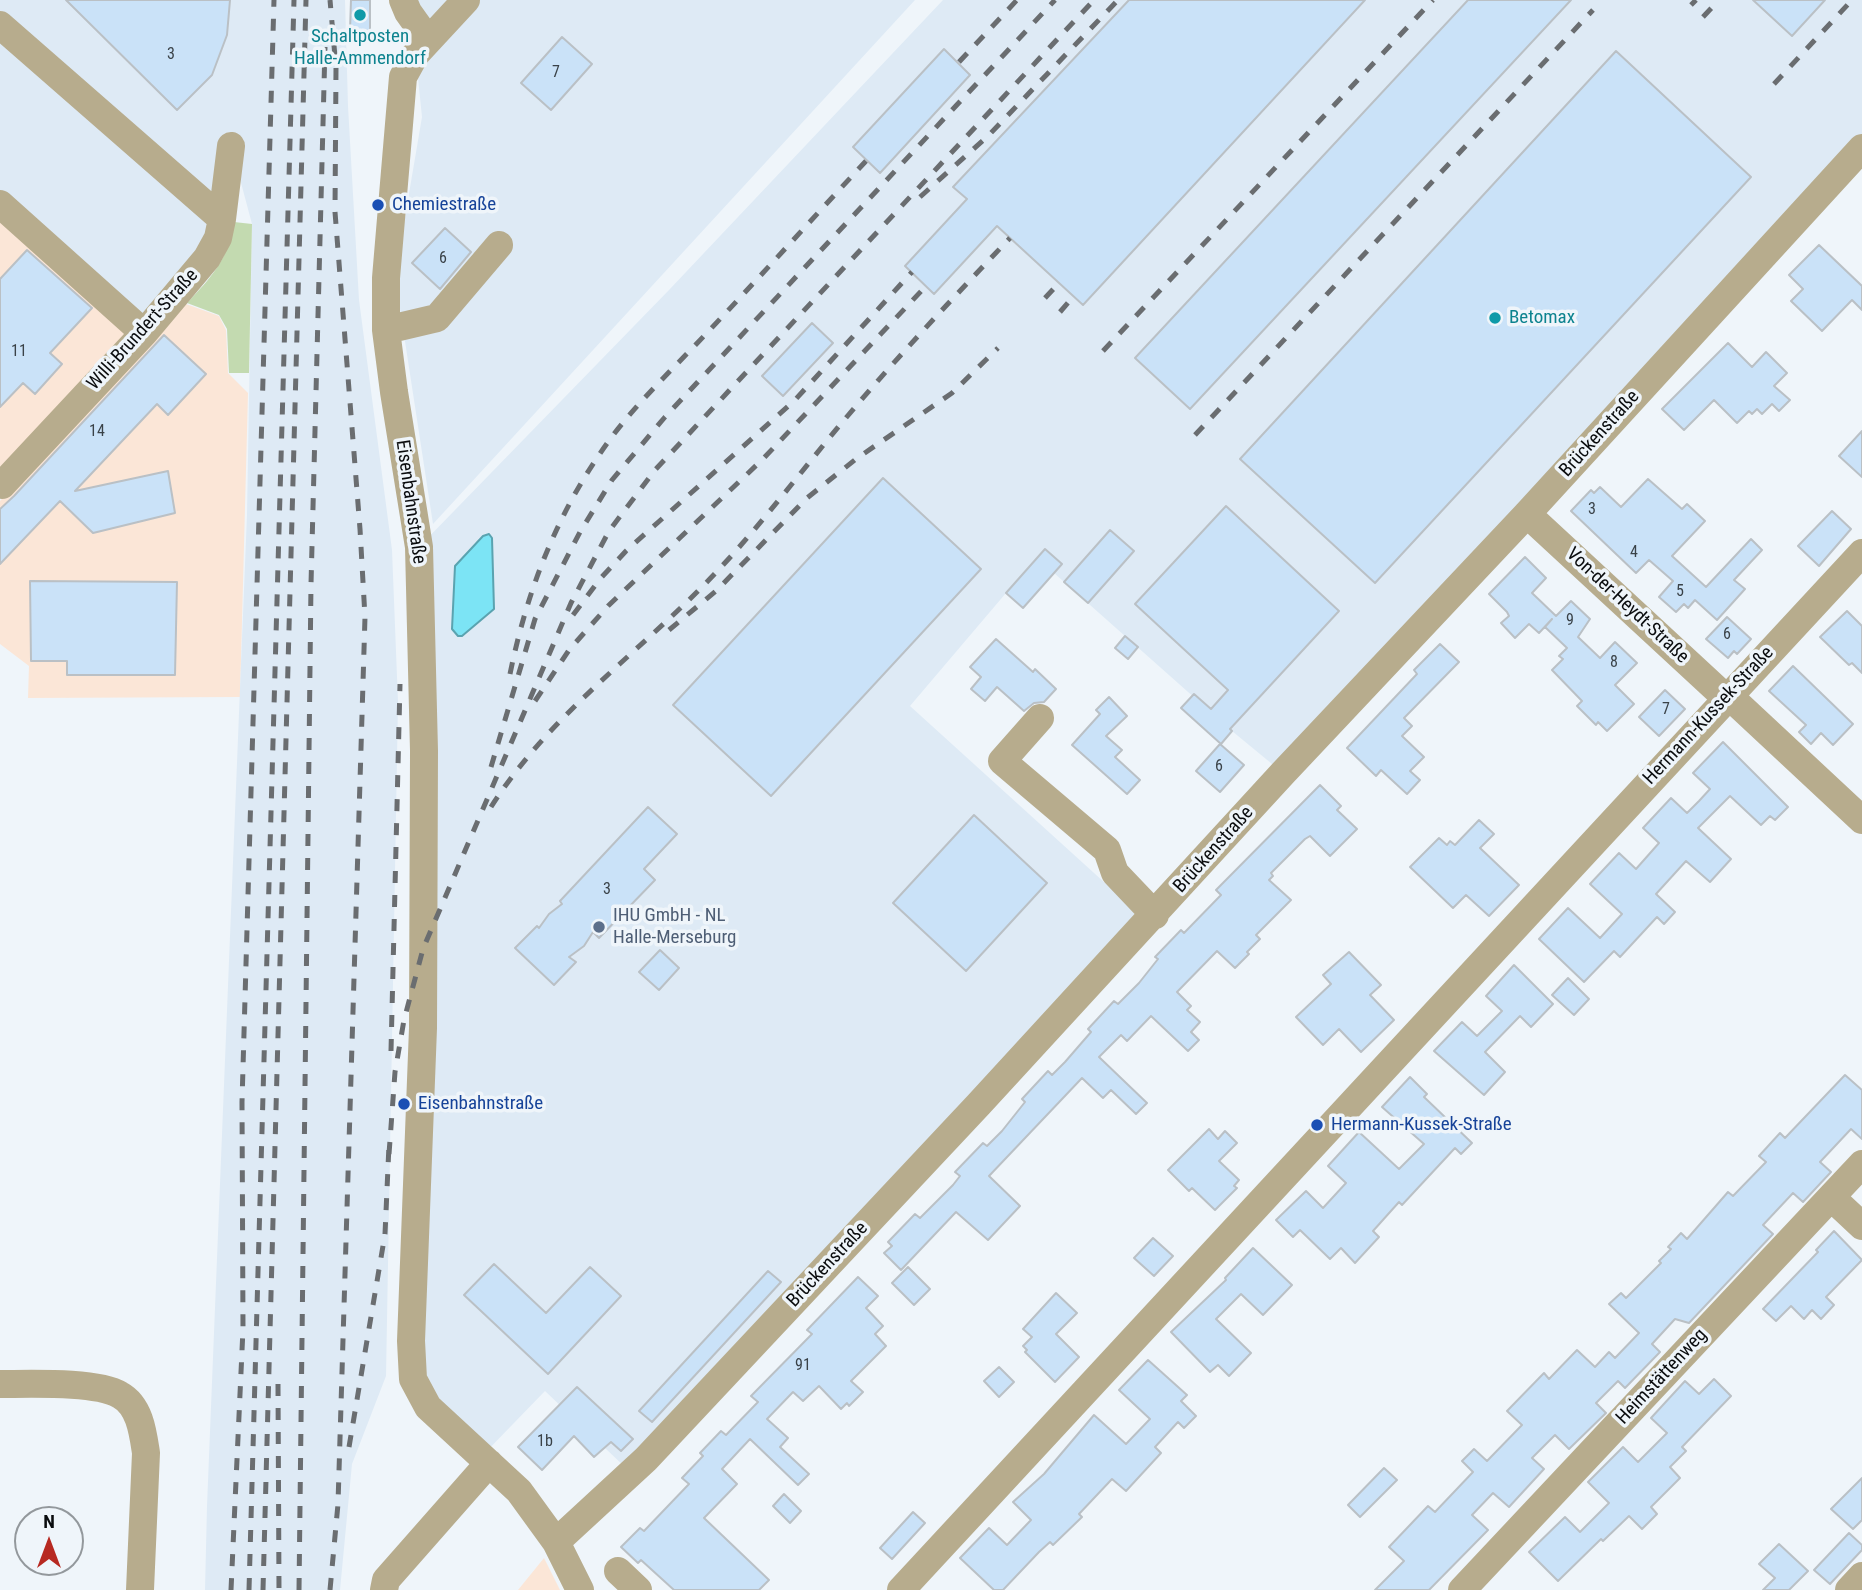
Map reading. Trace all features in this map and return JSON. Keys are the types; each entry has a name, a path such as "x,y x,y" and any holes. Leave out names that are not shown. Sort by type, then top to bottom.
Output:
{"street":[{"path":"404,0 408,12 428,40 466,0"},
{"path":"0,25 222,219"},
{"name":"Eisenbahnstraße","path":"428,40 407,67 400,92 386,278 386,330 419,561 424,751 423,962 411,1341 414,1379 428,1407 519,1492 556,1542 580,1590"},
{"name":"Willi-Brundert-Straße","path":"1,485 144,333 207,258 218,237 222,219 231,146"},
{"name":"Brückenstraße","path":"556,1542 646,1459 1527,514 1862,148"},
{"path":"0,204 144,333"},
{"path":"386,330 437,318 499,245"},
{"name":"Von-der-Heydt-Straße","path":"1527,514 1862,820"},
{"name":"Hermann-Kussek-Straße","path":"901,1590 1862,553"},
{"path":"1040,718 1002,761 1107,850 1115,873 1155,915"},
{"name":"Heimstättenweg","path":"1462,1590 1862,1164"},
{"path":"1831,1197 1862,1226"},
{"path":"0,1384 78,1386 105,1390 121,1395 136,1411 146,1453 140,1590"},
{"path":"384,1590 386,1580 489,1464"},
{"path":"1849,1590 1862,1576"}],"shaded area":[{"path":"0,0 345,0 359,300 392,550 398,702 386,1376 352,1464 340,1590 205,1590 247,515 252,224 232,149 222,219 144,333 0,204"},
{"path":"410,0 915,0 433,524 395,276 422,117"},
{"path":"943,0 1862,0 1862,148 1283,773 1054,573 1023,608 1006,593 910,706 1148,922 626,1468 545,1391 481,1457 445,1425 411,1341 419,547 669,290"},
{"path":"0,204 144,333 0,483"},
{"path":"186,304 219,316 226,330 228,373 248,393 240,697 28,698 29,666 0,644 0,501"},
{"path":"544,1558 560,1590 518,1590"}],"green space":[{"path":"234,222 252,224 249,373 229,373 227,329 219,315 187,303 211,276 223,257"}],"water":[{"path":"489,534 492,538 494,609 462,636 458,636 452,629 455,566 483,536"}],"building":[{"path":"66,0 230,0 227,35 212,75 177,110"},
{"name":"Schaltposten Halle-Ammendorf","path":"351,0 370,0 370,31 350,30"},
{"path":"1129,0 1365,0 1083,305 997,226 934,294 905,266 967,199 953,187"},
{"path":"1468,0 1571,0 1190,409 1135,358"},
{"path":"1753,0 1825,0 1792,36"},
{"path":"562,37 592,64 551,110 521,83"},
{"path":"944,49 970,75 880,173 853,147"},
{"name":"Betomax","path":"1616,51 1751,177 1375,583 1240,459"},
{"path":"445,228 471,252 440,289 412,263"},
{"path":"1819,245 1862,286 1862,310 1852,300 1822,331 1791,301 1803,289 1789,275"},
{"path":"27,250 92,308 50,353 62,364 35,394 23,383 0,407 0,279"},
{"path":"812,323 833,343 783,396 762,376"},
{"path":"164,335 206,374 168,415 157,404 75,491 168,471 175,513 93,533 60,501 0,564 0,509"},
{"path":"1728,343 1752,367 1766,352 1787,373 1774,386 1790,400 1779,411 1772,404 1762,414 1757,409 1752,414 1749,411 1737,423 1714,400 1684,430 1662,409"},
{"path":"1862,431 1862,477 1839,456"},
{"path":"883,478 981,569 771,796 673,705"},
{"path":"1648,479 1682,509 1687,504 1705,521 1672,556 1706,587 1751,539 1762,550 1734,580 1745,589 1717,620 1695,600 1688,608 1684,604 1676,612 1659,597 1673,581 1649,560 1636,573 1571,511 1591,490 1594,493 1600,487 1621,507"},
{"path":"1226,506 1339,611 1230,729 1232,731 1221,744 1181,708 1194,694 1211,709 1228,690 1135,604"},
{"path":"1832,511 1851,529 1819,566 1798,546"},
{"path":"1110,530 1134,551 1088,603 1064,582"},
{"path":"1045,549 1062,564 1023,608 1006,593"},
{"path":"1525,557 1546,578 1532,593 1556,616 1571,601 1590,619 1578,637 1600,658 1615,642 1637,663 1615,685 1634,704 1607,731 1598,722 1596,725 1577,706 1582,701 1552,670 1563,659 1559,656 1567,648 1545,627 1552,619 1539,633 1529,624 1515,638 1501,623 1509,616 1489,594"},
{"path":"30,581 177,582 175,675 67,675 67,661 31,661"},
{"path":"1847,611 1862,626 1862,673 1852,663 1849,665 1820,637"},
{"path":"1727,617 1751,639 1737,654 1734,651 1728,658 1706,639"},
{"path":"1125,636 1138,647 1128,659 1115,648"},
{"path":"996,639 1056,689 1044,702 1034,703 1024,711 997,687 985,701 971,689 981,677 970,667"},
{"path":"1440,644 1459,662 1404,718 1412,726 1402,736 1424,757 1410,771 1420,780 1407,794 1381,770 1376,776 1347,748 1417,674 1414,670"},
{"path":"1793,666 1853,724 1833,745 1821,733 1811,744 1799,732 1806,725 1769,691"},
{"path":"1665,690 1685,709 1659,736 1639,717"},
{"path":"1109,697 1127,716 1106,736 1122,750 1115,757 1140,780 1127,794 1072,745 1100,714 1096,710"},
{"path":"1723,742 1788,807 1775,820 1770,816 1761,825 1730,796 1698,828 1731,859 1710,882 1686,861 1656,894 1675,912 1664,924 1657,917 1620,957 1614,951 1584,982 1539,939 1568,908 1600,938 1622,914 1590,884 1619,853 1636,869 1659,843 1643,828 1671,798 1687,813 1699,801 1710,789 1693,773"},
{"path":"1220,744 1244,765 1220,792 1196,771"},
{"path":"1320,785 1341,806 1337,810 1357,829 1330,856 1310,836 1305,839 1271,873 1273,876 1269,880 1291,900 1256,935 1260,939 1247,952 1249,954 1235,968 1217,951 1177,992 1191,1006 1187,1010 1200,1022 1191,1032 1199,1040 1188,1051 1151,1016 1127,1041 1121,1035 1099,1057 1147,1103 1136,1114 1111,1090 1103,1098 1082,1078 989,1176 1020,1206 988,1240 956,1212 901,1270 884,1253 892,1246 888,1242 915,1214 920,1218 953,1185 960,1176 955,1172 983,1143 987,1146 1002,1131 1025,1102 1022,1099 1048,1071 1052,1075 1065,1062 1091,1032 1088,1029 1114,1001 1118,1004 1139,983 1158,959 1155,957 1181,930 1184,933 1221,895 1216,890"},
{"path":"648,807 677,834 644,869 655,880 599,938 593,932 584,946 569,957 576,962 554,985 515,948 562,904 560,901"},
{"path":"974,815 1047,883 966,971 893,903"},
{"path":"1479,820 1494,834 1480,848 1519,885 1489,916 1466,895 1453,908 1410,867 1439,838 1447,845 1450,841 1455,845"},
{"path":"660,950 679,968 659,990 639,972"},
{"path":"1349,952 1381,985 1370,995 1394,1020 1361,1052 1339,1029 1323,1045 1296,1017 1331,984 1323,975"},
{"path":"1514,965 1553,1004 1531,1027 1520,1016 1485,1052 1505,1072 1484,1095 1434,1051 1462,1022 1477,1036 1502,1011 1486,996"},
{"path":"1568,978 1589,999 1574,1015 1552,995"},
{"path":"1845,1075 1862,1090 1862,1139 1851,1129 1820,1162 1831,1172 1803,1202 1793,1193 1763,1225 1773,1234 1689,1323 1675,1319 1652,1344 1660,1352 1625,1388 1618,1381 1596,1403 1606,1413 1569,1449 1555,1435 1532,1458 1544,1469 1509,1507 1493,1493 1472,1515 1488,1530 1429,1590 1375,1590 1404,1561 1389,1547 1428,1506 1435,1512 1473,1472 1462,1461 1474,1449 1487,1461 1522,1425 1507,1411 1544,1373 1549,1379 1577,1350 1595,1367 1609,1352 1615,1358 1639,1333 1609,1304 1621,1293 1626,1298 1661,1263 1659,1261 1671,1249 1668,1247 1681,1233 1687,1239 1728,1192 1733,1196 1766,1162 1759,1156 1780,1133 1785,1138"},
{"path":"1410,1077 1427,1094 1424,1097 1472,1143 1461,1154 1455,1148 1402,1205 1399,1202 1373,1231 1379,1237 1355,1263 1341,1248 1330,1259 1300,1230 1293,1237 1276,1220 1306,1191 1323,1208 1346,1183 1328,1166 1359,1132 1399,1169 1424,1144 1382,1107"},
{"path":"1209,1129 1218,1139 1225,1131 1237,1143 1219,1161 1239,1180 1234,1186 1237,1188 1215,1210 1192,1188 1189,1191 1168,1170"},
{"path":"1834,1231 1862,1260 1826,1297 1834,1305 1821,1319 1812,1310 1804,1319 1791,1306 1776,1321 1763,1309 1818,1252 1816,1250"},
{"path":"1153,1238 1173,1256 1154,1276 1134,1258"},
{"path":"1253,1248 1292,1285 1263,1315 1241,1294 1216,1319 1251,1353 1229,1376 1218,1365 1210,1372 1171,1332 1226,1280"},
{"path":"494,1264 546,1313 590,1267 621,1296 548,1374 464,1295"},
{"path":"908,1267 930,1289 914,1305 892,1283"},
{"path":"768,1271 781,1282 652,1422 639,1411"},
{"path":"858,1277 878,1296 866,1308 883,1326 875,1334 886,1346 851,1381 863,1392 849,1406 847,1403 841,1409 819,1386 803,1401 793,1392 767,1419 788,1438 780,1447 809,1474 798,1485 750,1439 722,1469 737,1484 704,1518 769,1580 759,1590 674,1590 641,1560 638,1563 621,1547 640,1528 644,1531 689,1484 682,1478 703,1456 700,1453 721,1431 726,1435 758,1402 751,1396 812,1334 807,1330"},
{"path":"1056,1293 1077,1313 1056,1334 1079,1357 1055,1382 1025,1352 1027,1350 1023,1346 1032,1337 1023,1329"},
{"path":"1148,1360 1187,1395 1181,1401 1196,1416 1184,1428 1178,1422 1155,1447 1161,1453 1126,1491 1112,1479 1079,1514 1082,1517 1053,1545 1050,1542 1003,1590 994,1590 960,1558 989,1528 1007,1545 1031,1520 1013,1502 1044,1474 1094,1415 1126,1444 1150,1419 1119,1390"},
{"path":"999,1367 1014,1382 999,1397 984,1381"},
{"path":"1714,1379 1731,1396 1682,1447 1686,1451 1670,1467 1680,1478 1651,1507 1657,1514 1642,1529 1629,1516 1558,1581 1529,1552 1565,1517 1580,1532 1609,1503 1588,1482 1623,1447 1638,1462 1667,1433 1651,1418 1685,1381 1699,1394"},
{"path":"577,1387 633,1439 621,1451 611,1442 594,1457 574,1436 542,1470 518,1447"},
{"path":"1384,1468 1397,1480 1360,1517 1348,1505"},
{"path":"1862,1478 1862,1520 1853,1529 1831,1509"},
{"path":"784,1494 801,1511 790,1523 773,1506"},
{"path":"913,1512 925,1523 892,1559 880,1548"},
{"path":"1849,1533 1862,1545 1862,1550 1830,1584 1814,1570"},
{"path":"1779,1544 1808,1571 1789,1590 1763,1590 1775,1578 1759,1564"}],"railway":[{"path":"231,1590 243,1329 242,1102 274,0"},
{"path":"249,1590 294,0"},
{"path":"263,1590 306,0"},
{"path":"330,0 336,68 335,212 365,617 338,1504 330,1590"},
{"path":"959,62 1017,0"},
{"path":"491,767 535,619 580,532 612,480 665,417 1055,0"},
{"path":"389,1154 395,1072 404,1020 423,949 571,603 609,531 655,470 1094,0"},
{"path":"920,197 988,136 1118,0"},
{"path":"1103,351 1433,0"},
{"path":"1691,5 1696,0"},
{"path":"1703,17 1719,0"},
{"path":"1774,84 1852,0"},
{"path":"1195,435 1593,10"},
{"path":"299,1590 311,584 325,47"},
{"path":"510,674 533,587 555,532 599,455 649,393 866,161"},
{"path":"491,807 537,746 719,569 885,372 1010,238"},
{"path":"573,615 600,579 626,551 795,400 912,272"},
{"path":"1045,298 1059,283"},
{"path":"535,701 569,650 608,606 763,459 926,286"},
{"path":"1060,312 1073,297"},
{"path":"669,630 716,591 807,498 856,459 952,393 998,348"},
{"path":"391,1051 400,684"},
{"path":"349,1447 385,1234 389,1145"},
{"path":"278,1384 279,1590"}],"place":[{"name":"Schaltposten Halle-Ammendorf","path":"360,15"},
{"name":"Chemiestraße","path":"378,205"},
{"name":"Betomax","path":"1495,318"},
{"name":"IHU GmbH - NL Halle-Merseburg","path":"599,927"},
{"name":"Eisenbahnstraße","path":"404,1104"},
{"name":"Hermann-Kussek-Straße","path":"1317,1125"}]}
